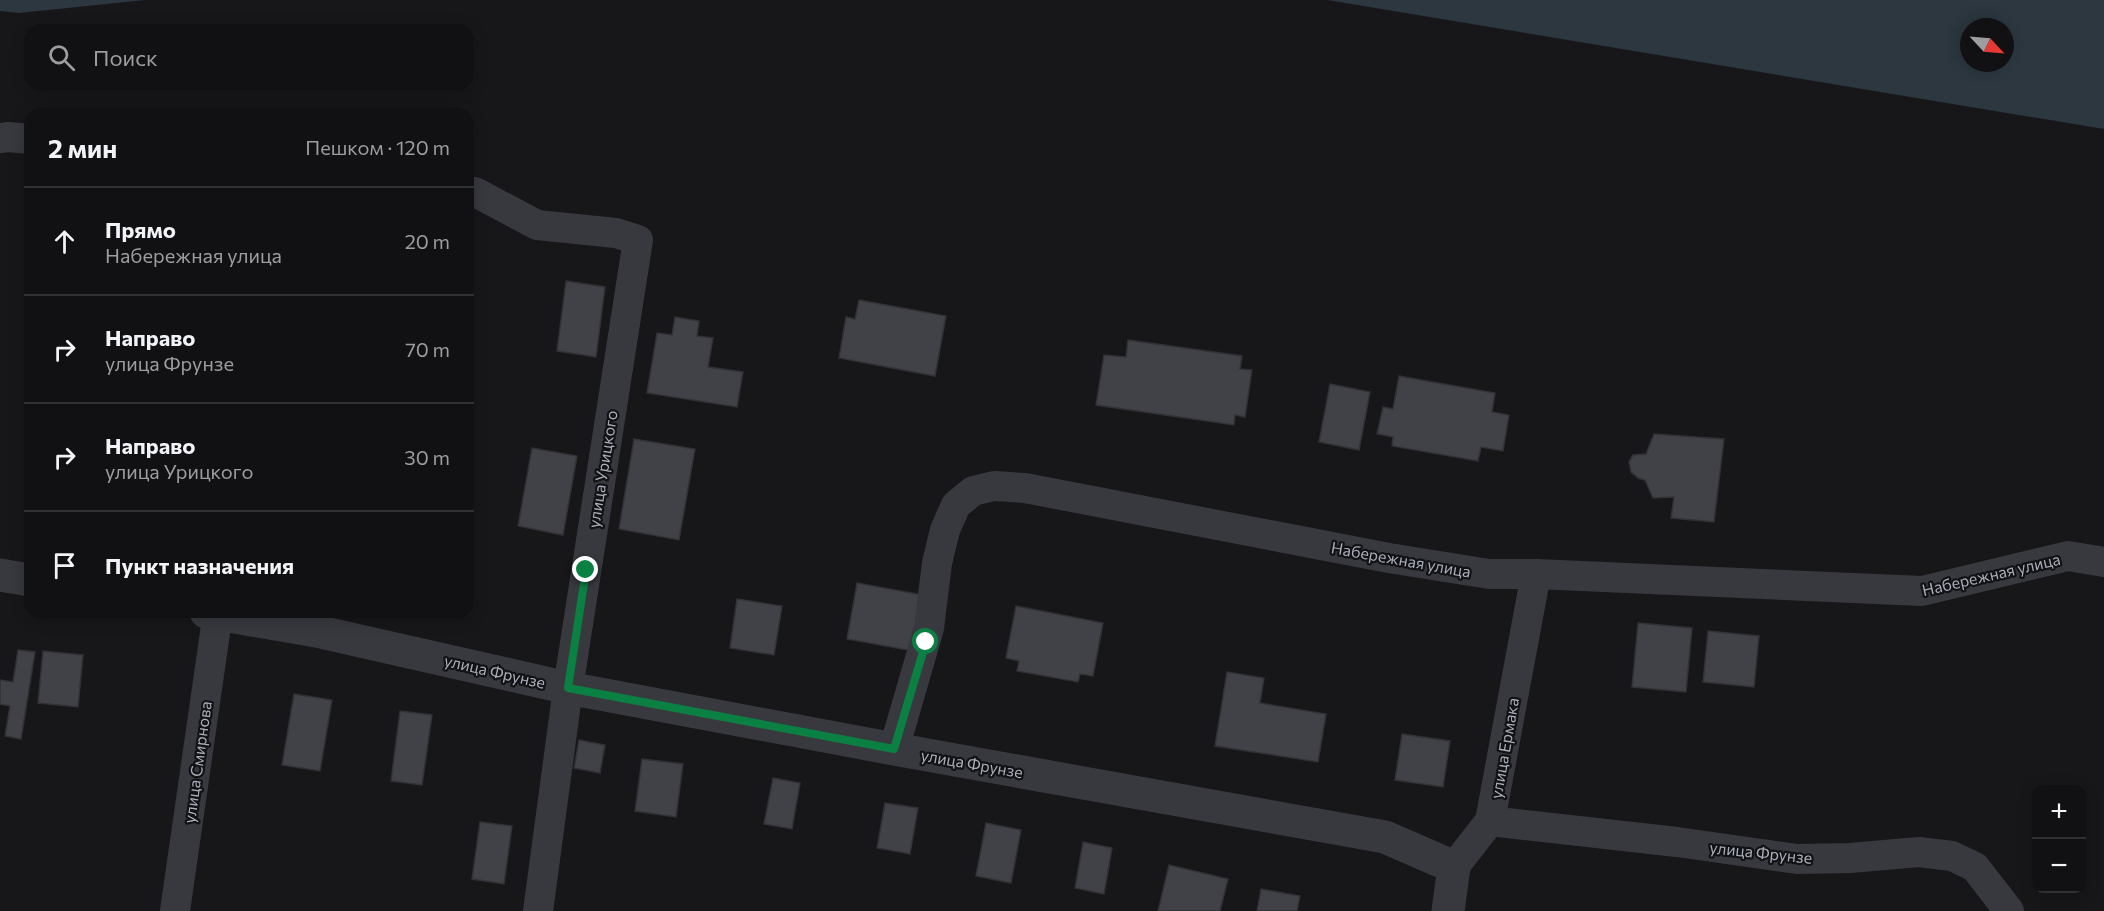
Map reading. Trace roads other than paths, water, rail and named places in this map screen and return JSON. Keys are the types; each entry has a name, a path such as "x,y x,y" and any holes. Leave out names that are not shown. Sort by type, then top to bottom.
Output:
{"street":[{"path":"0,138 24,138"},
{"name":"улица Урицкого","path":"474,194 486,197 537,225 616,233 638,240 568,688 538,911"},
{"name":"Набережная улица","path":"894,749 929,628 937,563 945,530 956,505 973,491 994,486 1024,489 1389,558 1489,574 1536,574 1922,591 2068,556 2104,562"},
{"name":"улица Ермака","path":"1454,867 1490,821 1536,574"},
{"path":"0,575 24,579"},
{"name":"улица Смирнова","path":"175,911 213,618"},
{"name":"улица Фрунзе","path":"242,618 316,631 568,688 1385,837 1454,867"},
{"name":"улица Фрунзе","path":"1490,821 1677,842 1797,859 1850,858 1919,852 1952,856 1975,867 2009,911"},
{"path":"1448,911 1454,867"}]}
